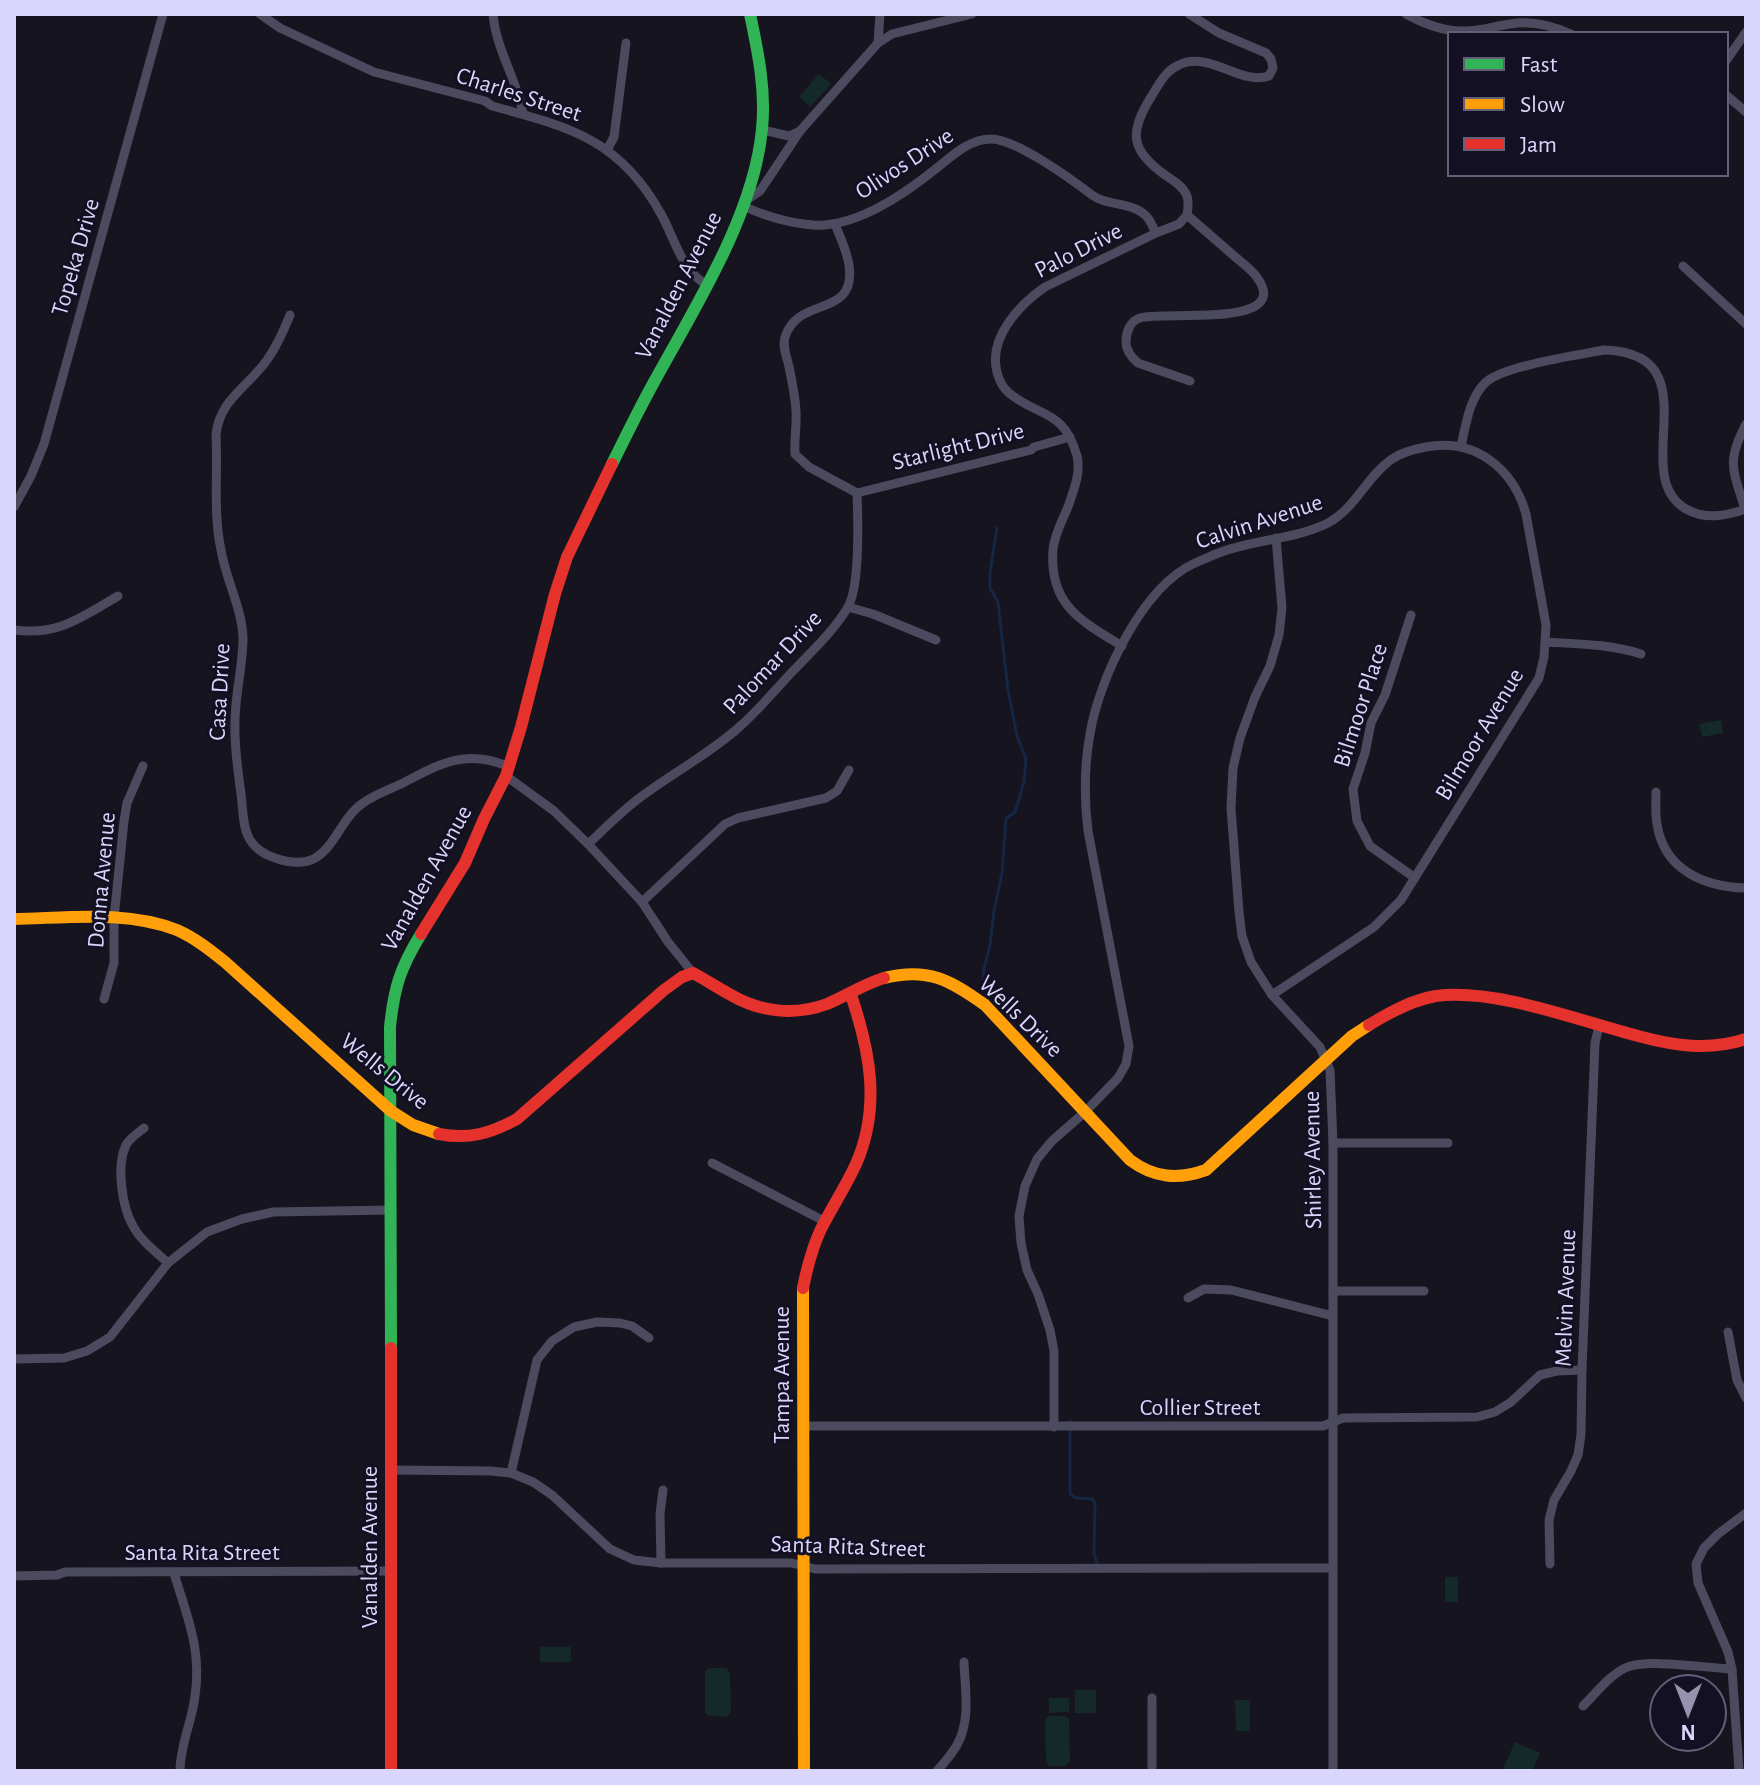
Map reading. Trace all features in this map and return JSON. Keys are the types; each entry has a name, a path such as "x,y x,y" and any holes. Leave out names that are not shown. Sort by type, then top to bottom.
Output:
{"main road":[{"name":"Vanalden Avenue","path":"391,1771 390,1027 394,991 405,959 465,863 507,771 552,603 582,523 707,285 744,204 762,130 760,61 750,14"},
{"name":"Wells Drive","path":"14,919 114,918 144,921 169,927 193,939 229,965 391,1111 404,1121 447,1137 469,1137 489,1132 517,1119 664,990 693,973 750,1005 795,1011 817,1008 892,976 911,974 940,978 958,986 985,1005 1138,1167 1155,1176 1183,1178 1216,1163 1352,1036 1379,1018 1417,1001 1476,995 1506,999 1673,1046 1717,1047 1746,1039"},
{"name":"Tampa Avenue","path":"804,1771 802,1297 808,1265 824,1221 863,1146 872,1105 869,1057 851,995"}],"street":[{"name":"Topeka Drive","path":"14,507 44,444 163,14"},
{"name":"Charles Street","path":"260,14 280,28 374,72 485,101 593,140 635,176 662,215 687,268 694,278 707,285"},
{"path":"493,14 497,39 523,114"},
{"path":"878,43 880,14"},
{"path":"744,204 760,191 800,131 878,43 892,34 972,14"},
{"path":"1189,14 1219,33 1266,53 1273,68 1269,76 1261,79 1199,61 1181,63 1166,72 1138,117 1137,143 1142,154 1153,167 1179,184 1186,195 1187,215 1255,274 1263,288 1261,302 1253,310 1209,315 1143,316 1131,324 1126,342 1131,357 1138,363 1190,381"},
{"path":"1406,14 1442,29 1465,31 1513,23 1534,23 1567,32"},
{"path":"1728,58 1746,32"},
{"path":"607,150 614,137 626,43"},
{"path":"1728,97 1746,112"},
{"path":"762,130 789,136 800,131"},
{"name":"Olivos Drive","path":"744,204 778,219 813,225 835,224 879,208 958,151 991,139 1021,149 1100,201 1131,206 1146,216 1156,233"},
{"name":"Palo Drive","path":"1070,437 1058,420 1007,392 999,380 995,364 999,340 1031,297 1045,287 1179,224 1187,215"},
{"path":"835,224 849,264 850,279 845,292 830,304 795,319 783,347 790,369 796,410 795,454 809,467 857,493"},
{"path":"1683,266 1746,324"},
{"name":"Casa Drive","path":"290,315 268,359 226,404 217,421 220,547 243,636 235,720 245,831 257,849 268,856 292,862 309,860 333,843 362,803 440,764 471,757 483,758 507,771 588,844 642,902 693,973"},
{"path":"1461,446 1475,396 1486,382 1500,373 1604,350 1619,350 1645,360 1661,384 1664,401 1663,472 1673,497 1682,507 1713,517 1745,509 1733,460 1734,446 1746,424"},
{"path":"1070,437 1078,459 1078,473 1053,548 1054,578 1065,603 1082,622 1122,646"},
{"name":"Starlight Drive","path":"857,493 1031,450 1070,437"},
{"name":"Calvin Avenue","path":"1054,1427 1052,1340 1027,1270 1019,1216 1025,1186 1037,1159 1118,1078 1126,1064 1129,1046 1084,799 1090,732 1101,693 1142,611 1163,585 1191,565 1232,548 1316,529 1345,511 1392,459 1413,449 1436,445 1461,446"},
{"name":"Bilmoor Avenue","path":"1272,995 1374,927 1401,900 1539,678 1546,642 1545,612 1521,497 1513,482 1499,467 1461,446"},
{"name":"Palomar Drive","path":"588,844 634,803 679,770 702,758 735,731 829,634 848,607 856,577 857,493"},
{"name":"Shirley Avenue","path":"1276,538 1282,608 1279,635 1270,666 1240,738 1233,768 1231,808 1242,936 1251,962 1272,995 1320,1047 1330,1070 1333,1143 1333,1771"},
{"path":"14,630 42,631 62,627 118,596"},
{"path":"848,607 936,640"},
{"name":"Bilmoor Place","path":"1411,615 1385,695 1371,723 1353,789 1357,821 1370,846 1415,878"},
{"path":"1546,642 1602,645 1641,654"},
{"name":"Donna Avenue","path":"104,999 114,963 114,918 127,803 143,766"},
{"path":"642,902 725,824 753,814 826,798 837,791 849,770"},
{"path":"1656,792 1657,827 1672,860 1691,876 1708,883 1746,888"},
{"name":"Melvin Avenue","path":"1550,1564 1549,1520 1554,1500 1578,1455 1581,1435 1595,1043 1599,1026"},
{"path":"144,1128 127,1143 122,1156 123,1202 133,1226 168,1263"},
{"path":"1333,1143 1448,1143"},
{"path":"712,1163 824,1221"},
{"path":"14,1359 64,1358 87,1351 110,1337 168,1263 207,1232 273,1212 391,1210"},
{"path":"1188,1298 1204,1289 1231,1290 1333,1316"},
{"path":"1333,1291 1424,1291"},
{"path":"511,1473 537,1360 552,1341 574,1327 597,1322 632,1326 649,1338"},
{"path":"1728,1332 1737,1380 1746,1398"},
{"name":"Collier Street","path":"803,1426 1323,1426 1343,1418 1477,1417 1495,1412 1511,1402 1540,1375 1582,1370"},
{"name":"Santa Rita Street","path":"392,1470 511,1473 533,1482 552,1495 610,1549 634,1560 661,1563 792,1563 815,1569 1333,1568"},
{"path":"661,1563 663,1490"},
{"path":"1739,1771 1732,1669 1728,1652 1698,1583 1696,1564 1704,1548 1746,1513"},
{"name":"Santa Rita Street","path":"14,1576 65,1572 391,1571"},
{"path":"174,1573 198,1658 195,1701 180,1759 180,1771"},
{"path":"937,1771 957,1745 963,1728 966,1706 964,1662"},
{"path":"1583,1706 1616,1674 1629,1666 1648,1664 1732,1669"},
{"path":"1152,1698 1152,1771"}],"green space":[{"path":"819,74 831,84 810,107 799,97"},
{"path":"1721,720 1723,733 1702,737 1699,724"},
{"path":"1445,1577 1458,1577 1458,1602 1445,1602"},
{"path":"540,1647 571,1647 571,1662 540,1662"},
{"path":"709,1668 726,1668 730,1673 731,1712 726,1717 709,1716 705,1712 705,1672"},
{"path":"1075,1690 1096,1690 1096,1713 1075,1713"},
{"path":"1049,1698 1069,1698 1069,1712 1049,1713"},
{"path":"1235,1700 1250,1700 1250,1731 1236,1731"},
{"path":"1048,1716 1065,1716 1069,1719 1070,1762 1065,1766 1049,1766 1046,1762 1045,1719"},
{"path":"1515,1742 1540,1753 1532,1771 1502,1771"}],"waterway":[{"path":"984,983 983,973 1002,873 1006,819 1015,812 1024,782 1026,759 1017,736 1008,690 998,602 990,588 997,528"},
{"path":"1070,1421 1070,1494 1076,1498 1092,1499 1095,1503 1094,1554 1097,1563"}],"traffic: fast":[{"path":"612,464 704,292 748,194 757,161 763,114 760,71 750,14"},
{"path":"391,1348 390,1027 399,979 421,934"}],"traffic: slow":[{"path":"14,919 117,917 158,924 184,933 225,962 391,1111 413,1125 439,1134"},
{"path":"884,978 913,974 938,978 985,1005 1130,1160 1148,1171 1166,1176 1206,1170 1352,1036 1369,1025"},
{"path":"803,1288 804,1771"}],"traffic: jam":[{"path":"421,934 465,863 506,776 567,557 612,464"},
{"path":"439,1134 480,1134 517,1119 664,990 693,973 742,1001 790,1011 827,1004 884,978"},
{"path":"803,1288 815,1243 856,1164 868,1121 868,1058 851,995"},
{"path":"1369,1025 1418,1000 1459,995 1511,1001 1679,1045 1719,1045 1746,1039"},
{"path":"391,1348 391,1771"}]}
